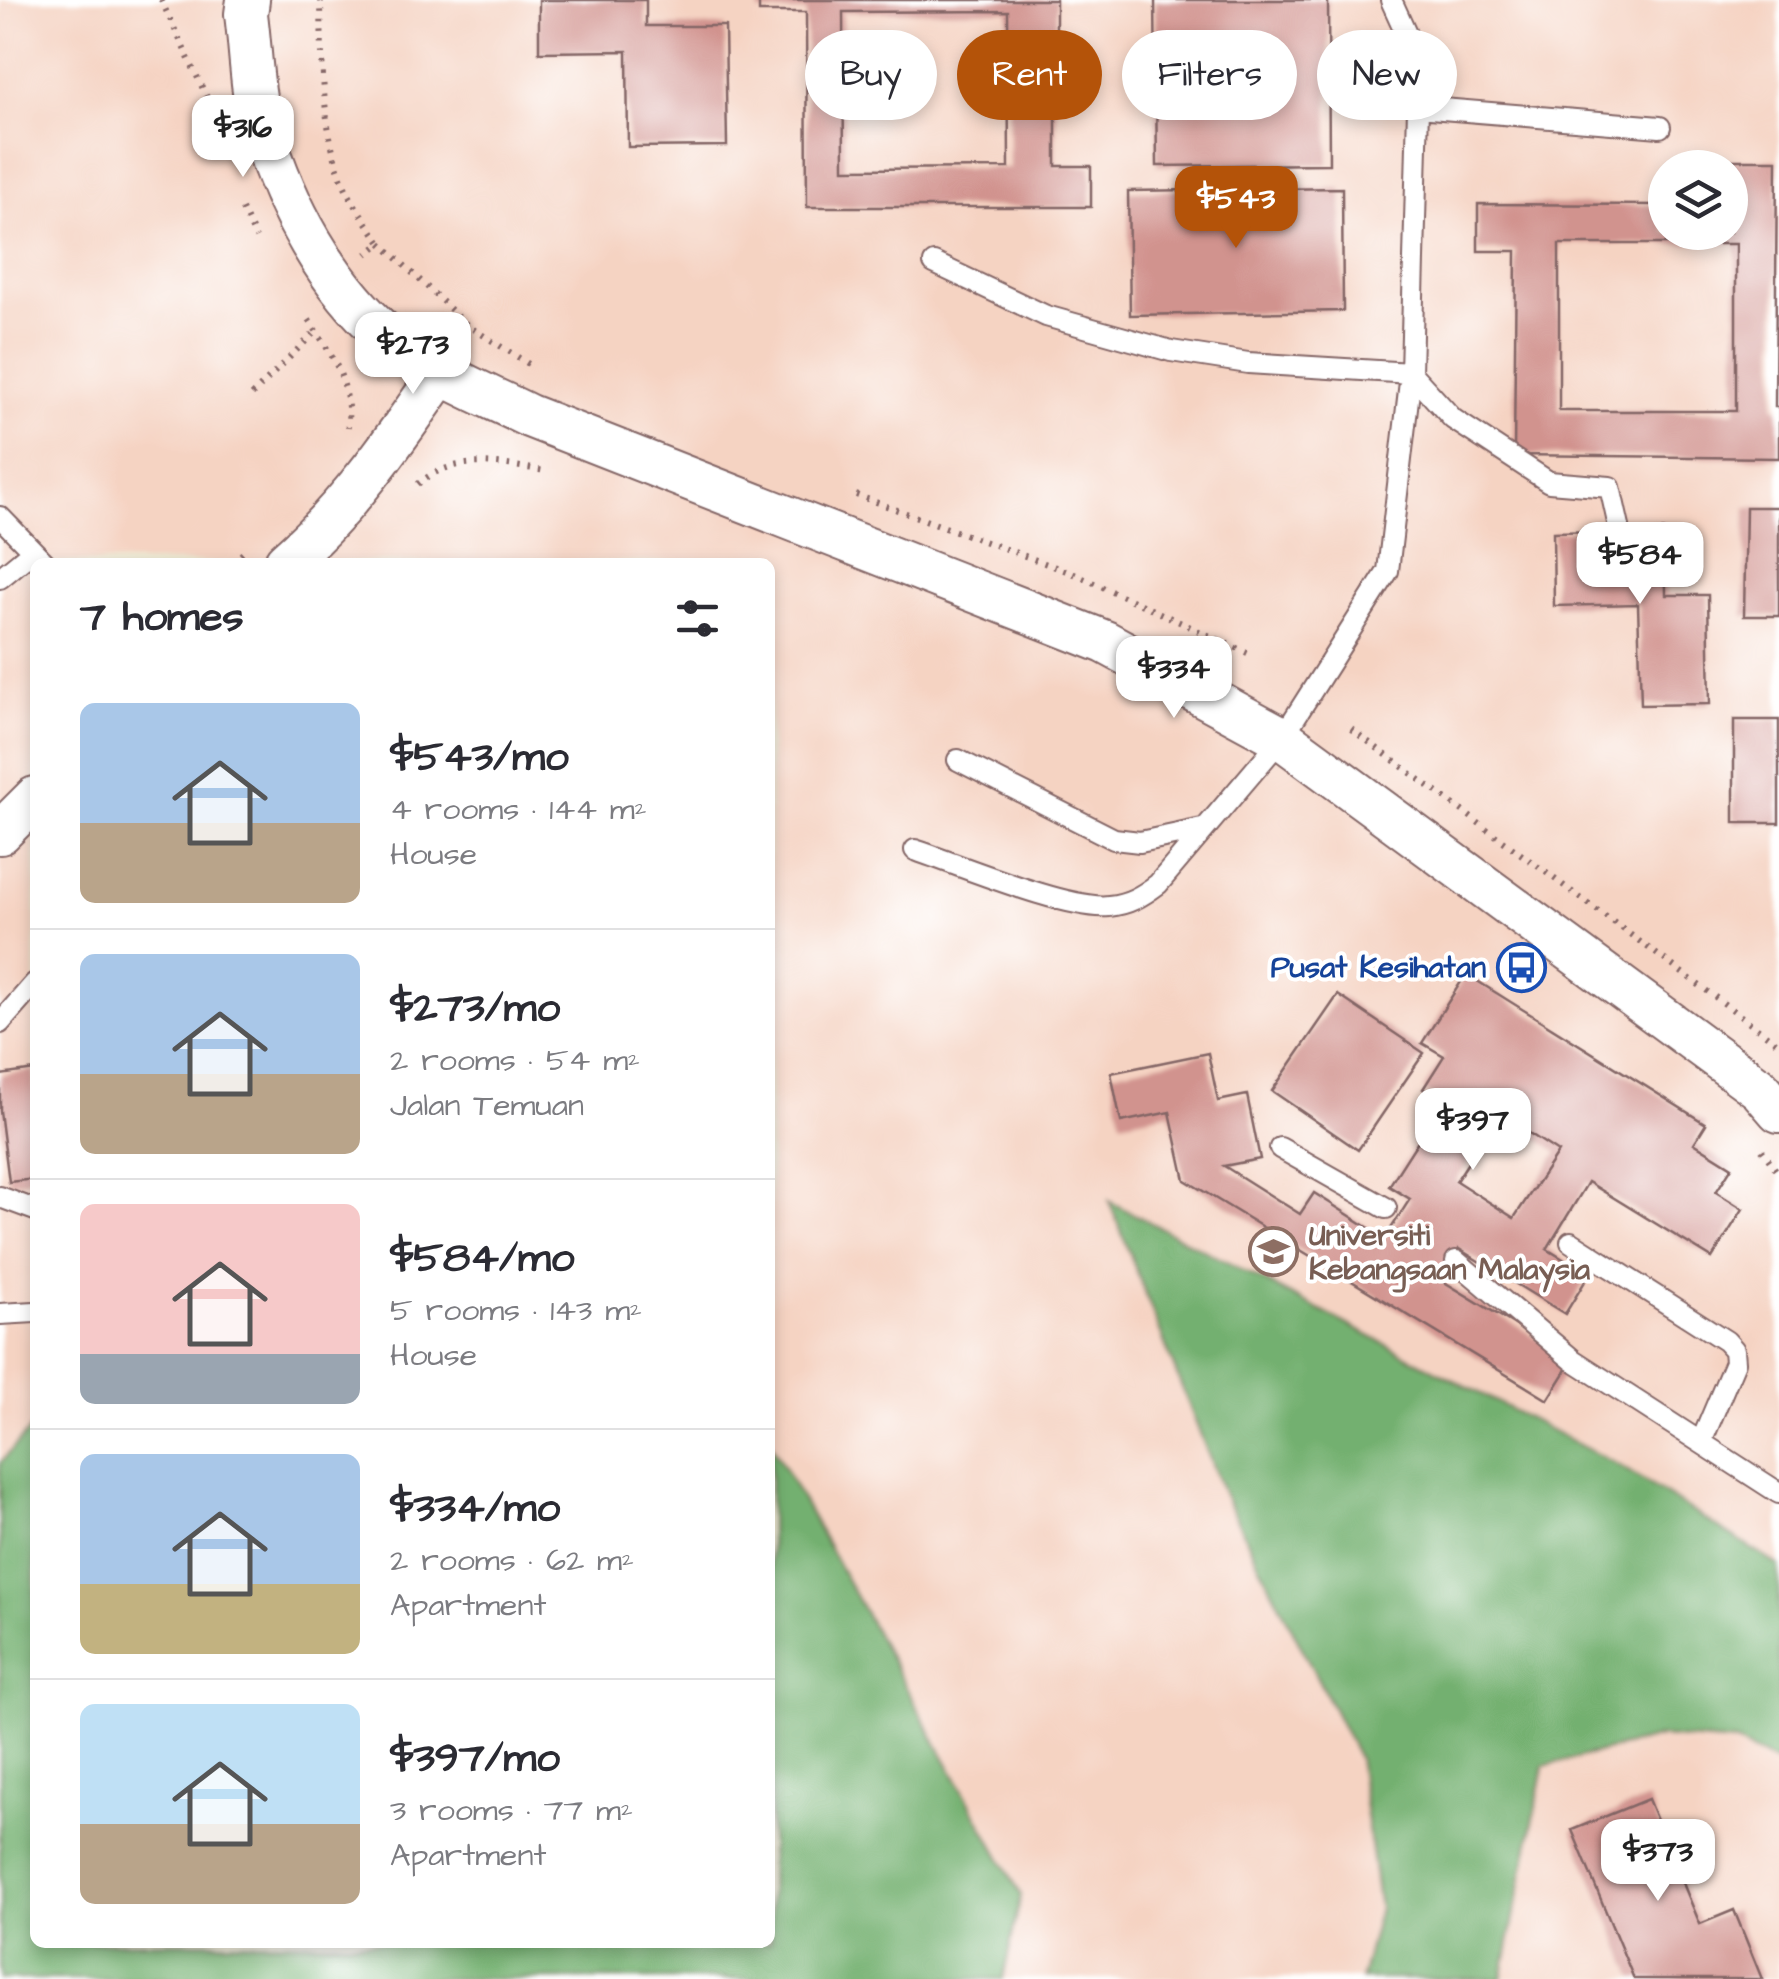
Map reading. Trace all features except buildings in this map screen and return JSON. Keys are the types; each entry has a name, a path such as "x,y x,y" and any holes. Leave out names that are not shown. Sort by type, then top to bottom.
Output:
{"street":[{"path":"240,5 261,127 306,240 389,338 442,372 529,416 1105,642 1282,738 1760,1089 1769,1128"},
{"path":"272,551 322,531 371,474 442,372"},
{"path":"0,834 30,803"}],"lane":[{"path":"1392,0 1405,30"},
{"path":"1457,110 1660,127"},
{"path":"914,850 1078,904 1111,906 1135,900 1158,884 1282,738 1388,572 1411,373 1418,120"},
{"path":"934,264 1046,316 1171,351 1248,363 1411,373 1453,418 1549,482 1610,487 1619,526"},
{"path":"0,517 39,557"},
{"path":"0,578 30,562"},
{"path":"958,760 1114,839 1140,842 1202,829"},
{"path":"0,1023 30,989"},
{"path":"1280,1148 1386,1208"},
{"path":"0,1197 30,1208"},
{"path":"1571,1242 1726,1340 1734,1350 1735,1362 1702,1440"},
{"path":"1456,1261 1574,1360 1779,1493"},
{"path":"0,1314 30,1312"}],"path":[{"path":"161,0 212,110"},
{"path":"320,0 322,75 342,178 381,243 466,325 544,374"},
{"path":"237,195 259,242"},
{"path":"348,430 350,400 336,361 299,306 344,289 381,243"},
{"path":"252,395 316,332"},
{"path":"412,490 424,479 463,464 496,463 552,472"},
{"path":"846,491 1072,573 1252,655"},
{"path":"247,558 272,551"},
{"path":"1350,729 1779,1044"},
{"path":"1769,1128 1779,1174"}],"shaded area":[{"name":"Universiti Kebangsaan Malaysia","path":"0,0 1779,0 1779,1979 0,1979"}],"green space":[{"path":"1109,1201 1620,1466 1779,1566 1779,1764 1736,1743 1660,1737 1544,1766 1502,1979 1361,1979 1379,1908 1358,1758 1224,1495"},
{"path":"30,1430 30,1948 775,1948 775,1451 1021,1895 1003,1979 0,1979 0,1463"}],"place":[{"name":"Pusat Kesihatan","path":"1521,967"},
{"name":"Universiti Kebangsaan Malaysia","path":"1274,1252"}]}
